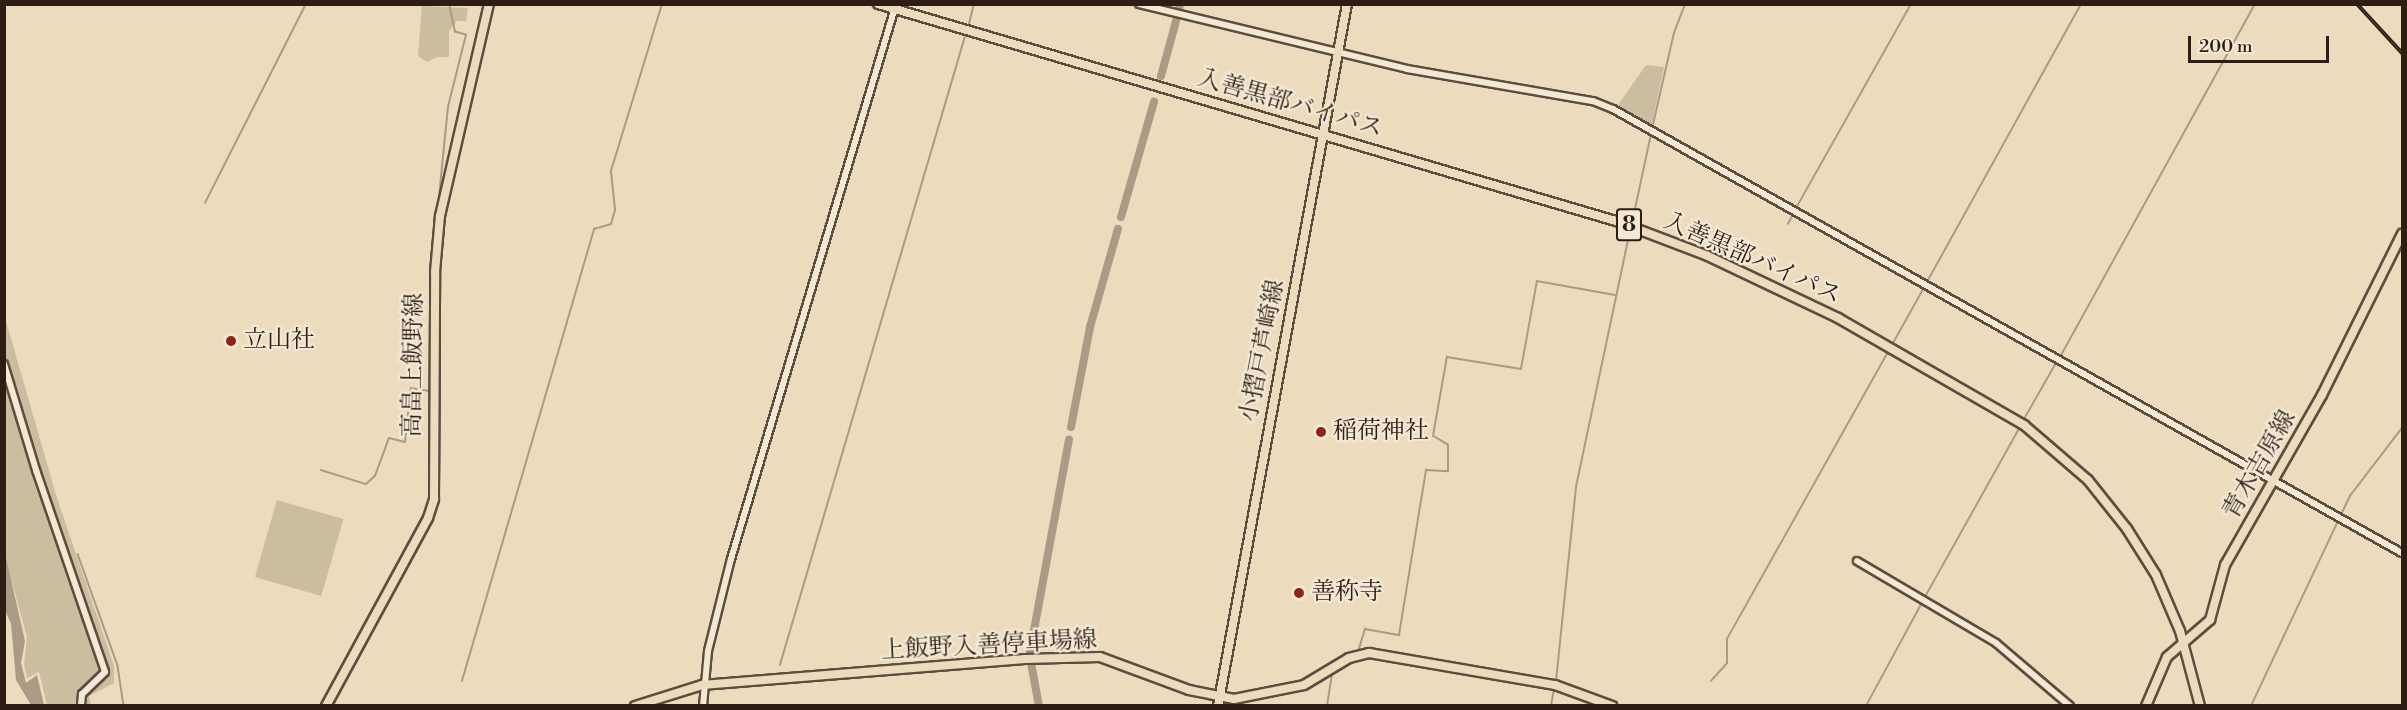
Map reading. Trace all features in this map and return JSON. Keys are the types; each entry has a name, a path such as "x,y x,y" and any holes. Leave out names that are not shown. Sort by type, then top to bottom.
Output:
{"highway":[{"name":"入善黒部バイパス","path":"878,4 895,7 1616,221 1698,252 1782,289 1973,393 2048,442 2107,502 2156,575 2184,645 2200,705"}],"main road":[{"name":"高畠上飯野線","path":"326,705 428,518 434,499 436,248 440,216 489,4"},
{"name":"小摺戸芦崎線","path":"1218,702 1347,4"},
{"name":"青木吉原線","path":"2146,705 2159,669 2167,657 2184,645 2210,620 2225,565 2275,480 2403,234"},
{"name":"上飯野入善停車場線","path":"635,705 702,685 1014,660 1100,657 1218,702 1304,685 1349,658 1369,653 1555,685 1612,705"}],"street":[{"path":"1139,4 1339,50 1407,69 1593,101 1613,109 2403,553"},
{"path":"703,705 702,685 731,559 895,7"},
{"path":"4,364 36,470 105,672 82,694 81,705"},
{"path":"1857,561 1996,642 2070,705"}],"shaded area":[{"path":"422,6 468,8 466,21 457,21 449,31 449,57 437,57 427,62 418,56"},
{"path":"1646,65 1664,67 1651,128 1616,108"},
{"path":"4,314 56,495 114,666 114,683 89,696 91,705 47,705 39,672 27,678 24,664 27,637 4,553"},
{"path":"277,500 343,519 321,596 255,577"},
{"path":"5,553 25,641 21,663 26,683 37,675 44,705 31,705 16,680 11,624 5,610"}],"waterway":[{"path":"205,203 306,4"},
{"path":"432,267 448,107 466,35 455,32 449,4"},
{"path":"462,681 594,229 611,224 615,210 611,171 662,4"},
{"path":"968,28 974,4"},
{"path":"1179,9 1180,4"},
{"path":"1652,129 1674,33 1685,4"},
{"path":"1795,210 1911,4"},
{"path":"1927,282 2081,4"},
{"path":"2059,359 2255,4"},
{"path":"1161,76 1176,21"},
{"path":"780,665 966,33"},
{"path":"1121,217 1154,102"},
{"path":"1632,223 1651,134"},
{"path":"1788,224 1793,214"},
{"path":"1071,427 1090,327 1118,229"},
{"path":"1556,681 1576,487 1630,231"},
{"path":"1358,652 1365,629 1399,635 1426,470 1448,471 1448,445 1433,436 1447,357 1521,369 1537,281 1615,295"},
{"path":"1892,345 1925,286"},
{"path":"321,470 366,484 375,476 389,438 405,442 411,388 430,391 431,305"},
{"path":"1711,681 1727,663 1727,639 1888,352"},
{"path":"2023,421 2056,363"},
{"path":"1925,597 2021,425"},
{"path":"2341,515 2350,496 2402,428"},
{"path":"1030,652 1069,440"},
{"path":"2251,706 2339,519"},
{"path":"78,554 118,666 124,706"},
{"path":"1866,706 1923,601"},
{"path":"1327,706 1332,674 1355,659"},
{"path":"1031,663 1039,706"},
{"path":"1551,706 1554,689"}],"railway":[{"path":"2357,4 2402,53"}],"place":[{"name":"立山社","path":"231,341"},
{"name":"稲荷神社","path":"1321,432"},
{"name":"善称寺","path":"1299,593"}]}
